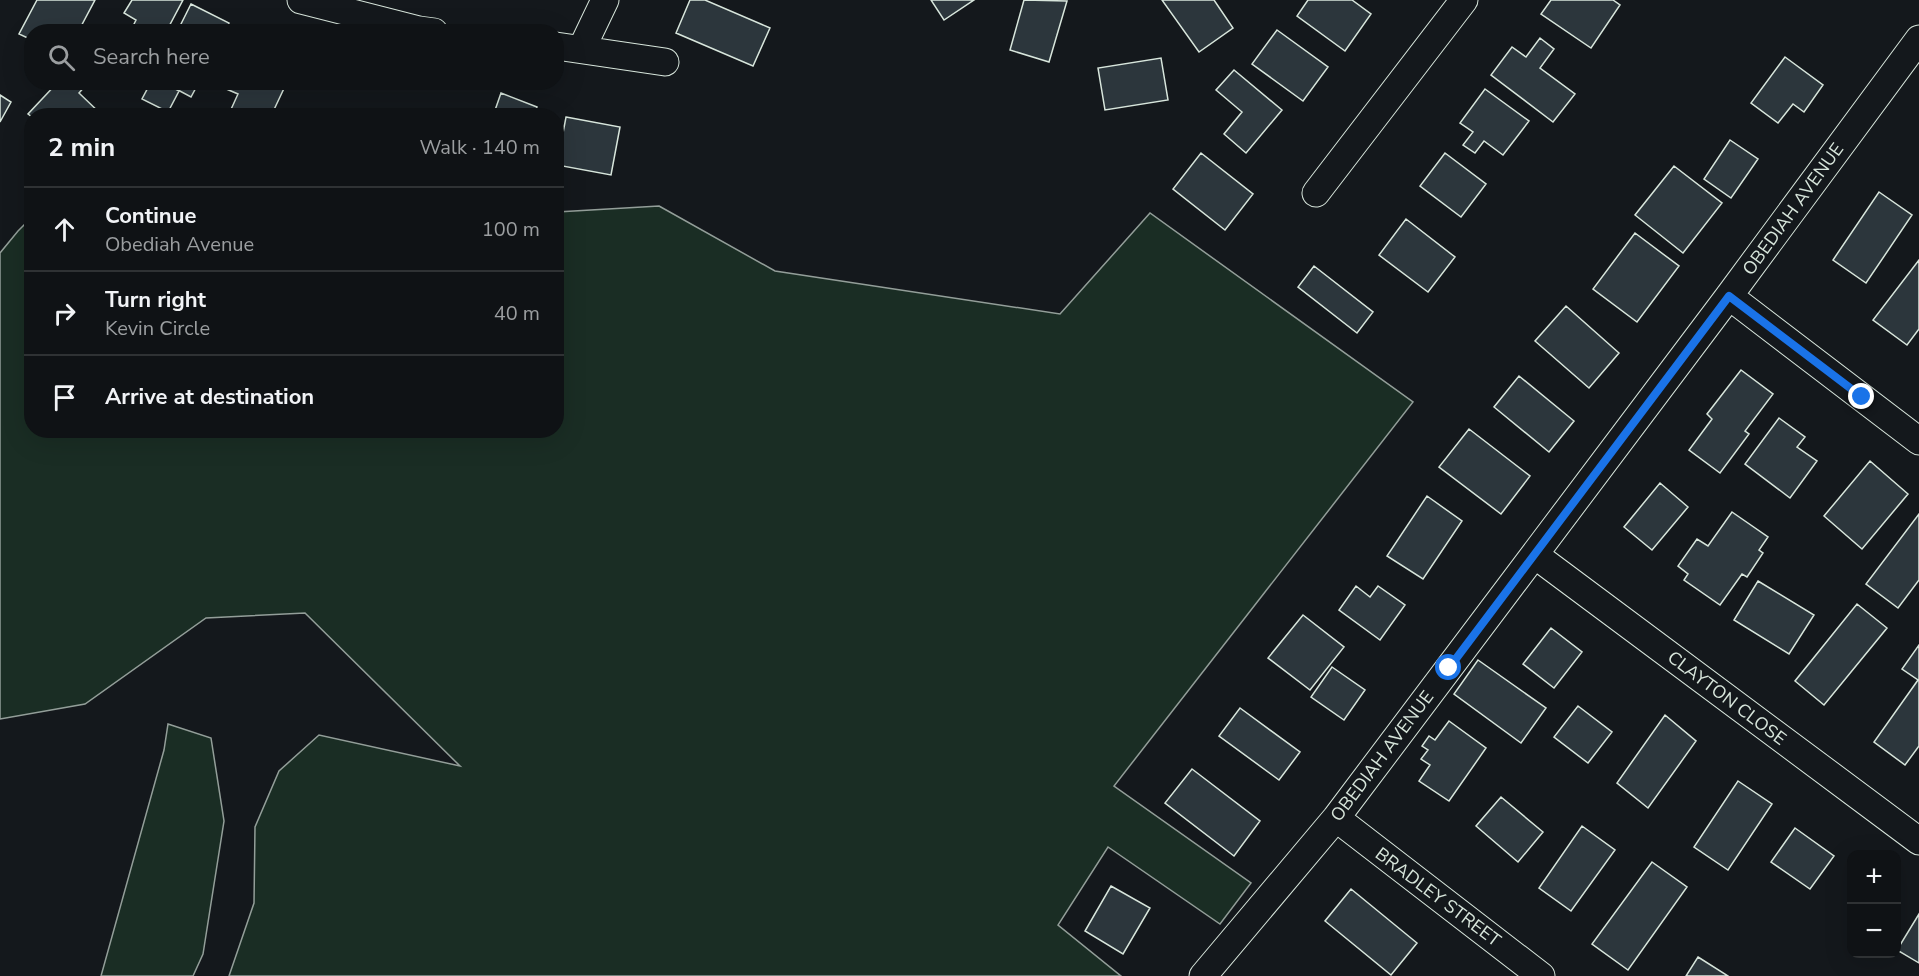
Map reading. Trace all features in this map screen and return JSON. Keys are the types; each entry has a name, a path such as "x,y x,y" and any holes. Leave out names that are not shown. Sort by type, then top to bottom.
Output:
{"street":[{"path":"301,0 395,24"},
{"path":"606,0 569,47 665,62"},
{"path":"1316,193 1464,0"},
{"name":"OBEDIAH AVENUE","path":"1203,976 1335,818 1535,555 1919,39"},
{"path":"1729,296 1919,441"},
{"name":"CLAYTON CLOSE","path":"1535,555 1919,841"},
{"name":"BRADLEY STREET","path":"1335,818 1541,976"}],"green space":[{"path":"659,206 775,271 1060,314 1150,213 1413,402 1114,786 1251,883 1220,924 1108,847 1058,925 1121,976 229,976 254,903 255,827 279,771 319,735 460,766 305,613 206,618 85,704 0,719 0,253 24,225 24,438 564,438 564,212"},
{"path":"168,724 211,738 224,821 203,954 193,976 101,976 164,750"}],"building":[{"path":"37,0 95,0 82,24 24,24"},
{"path":"132,0 183,0 170,24 134,24 136,20 124,13"},
{"path":"690,0 705,0 770,28 753,66 676,33"},
{"path":"931,0 974,0 944,20"},
{"path":"1024,0 1067,1 1049,62 1010,50"},
{"path":"1162,0 1214,0 1233,28 1199,52"},
{"path":"1308,0 1352,0 1371,14 1345,51 1297,16"},
{"path":"1551,0 1613,0 1620,5 1591,48 1541,14"},
{"path":"191,4 229,23 229,24 181,24"},
{"path":"24,25 24,36 19,34"},
{"path":"1277,30 1328,67 1303,101 1252,64"},
{"path":"1540,38 1554,49 1540,68 1575,94 1553,122 1491,75 1512,47 1526,57"},
{"path":"1785,57 1823,85 1804,112 1793,104 1778,123 1751,103"},
{"path":"1161,58 1168,100 1105,110 1098,68"},
{"path":"1234,70 1282,110 1246,153 1224,134 1242,112 1216,90"},
{"path":"1485,89 1529,121 1503,155 1484,141 1475,153 1463,145 1473,132 1460,123"},
{"path":"50,90 82,90 79,93 95,108 34,108"},
{"path":"147,90 179,91 170,108 160,108 142,99"},
{"path":"178,90 195,90 191,97"},
{"path":"229,90 283,90 275,108 232,108 238,94"},
{"path":"501,93 537,107 537,108 496,108"},
{"path":"0,95 11,102 0,122"},
{"path":"566,117 620,127 611,175 564,166"},
{"path":"1730,140 1758,159 1731,198 1704,179"},
{"path":"1201,153 1253,194 1225,230 1173,189"},
{"path":"1445,153 1486,184 1461,217 1420,186"},
{"path":"1674,166 1722,203 1683,253 1635,215"},
{"path":"1879,192 1912,215 1866,283 1833,260"},
{"path":"1406,219 1455,257 1428,292 1379,255"},
{"path":"1635,233 1679,266 1637,322 1593,289"},
{"path":"1919,260 1919,329 1907,345 1873,320"},
{"path":"1314,266 1373,312 1357,333 1298,287"},
{"path":"1566,306 1619,353 1589,388 1535,341"},
{"path":"1741,370 1773,394 1745,431 1749,434 1720,473 1689,450 1712,419 1707,414"},
{"path":"1519,376 1574,421 1549,452 1494,407"},
{"path":"1779,418 1805,437 1797,447 1817,461 1790,498 1745,464"},
{"path":"1469,429 1530,476 1501,514 1439,467"},
{"path":"1870,461 1908,494 1862,549 1824,516"},
{"path":"1660,483 1688,507 1652,550 1624,527"},
{"path":"1427,496 1462,521 1423,579 1387,556"},
{"path":"1732,512 1768,537 1759,550 1763,553 1747,577 1742,574 1720,605 1684,580 1688,574 1678,566 1697,539 1708,546"},
{"path":"1919,514 1919,580 1898,608 1866,584"},
{"path":"1758,581 1814,615 1789,654 1734,620"},
{"path":"1356,586 1370,597 1378,586 1405,605 1380,640 1339,610"},
{"path":"1857,604 1887,628 1824,705 1795,681"},
{"path":"1303,615 1344,647 1310,690 1268,658"},
{"path":"1551,628 1582,652 1554,688 1523,664"},
{"path":"1919,645 1919,746 1905,765 1874,742 1918,680 1902,669"},
{"path":"1478,660 1546,708 1521,743 1454,694"},
{"path":"1332,667 1365,690 1344,720 1311,697"},
{"path":"1578,706 1612,732 1588,763 1554,737"},
{"path":"1240,708 1300,752 1279,780 1219,736"},
{"path":"1665,715 1696,741 1648,808 1617,783"},
{"path":"1449,721 1486,748 1449,801 1419,781 1430,765 1421,759 1428,750 1422,746 1429,736 1435,740"},
{"path":"1192,769 1260,821 1234,856 1165,803"},
{"path":"1738,781 1772,804 1728,870 1694,847"},
{"path":"1501,797 1543,832 1518,862 1476,826"},
{"path":"1582,826 1615,850 1571,911 1539,888"},
{"path":"1795,828 1834,856 1810,889 1771,862"},
{"path":"1652,862 1687,887 1628,970 1592,944"},
{"path":"1111,886 1150,908 1123,954 1085,931"},
{"path":"1351,889 1417,943 1391,975 1325,921"},
{"path":"1919,914 1919,963 1901,952 1901,943"},
{"path":"1698,957 1728,976 1686,976"}],"route":[{"path":"1449,668 1729,296 1862,397"}]}
